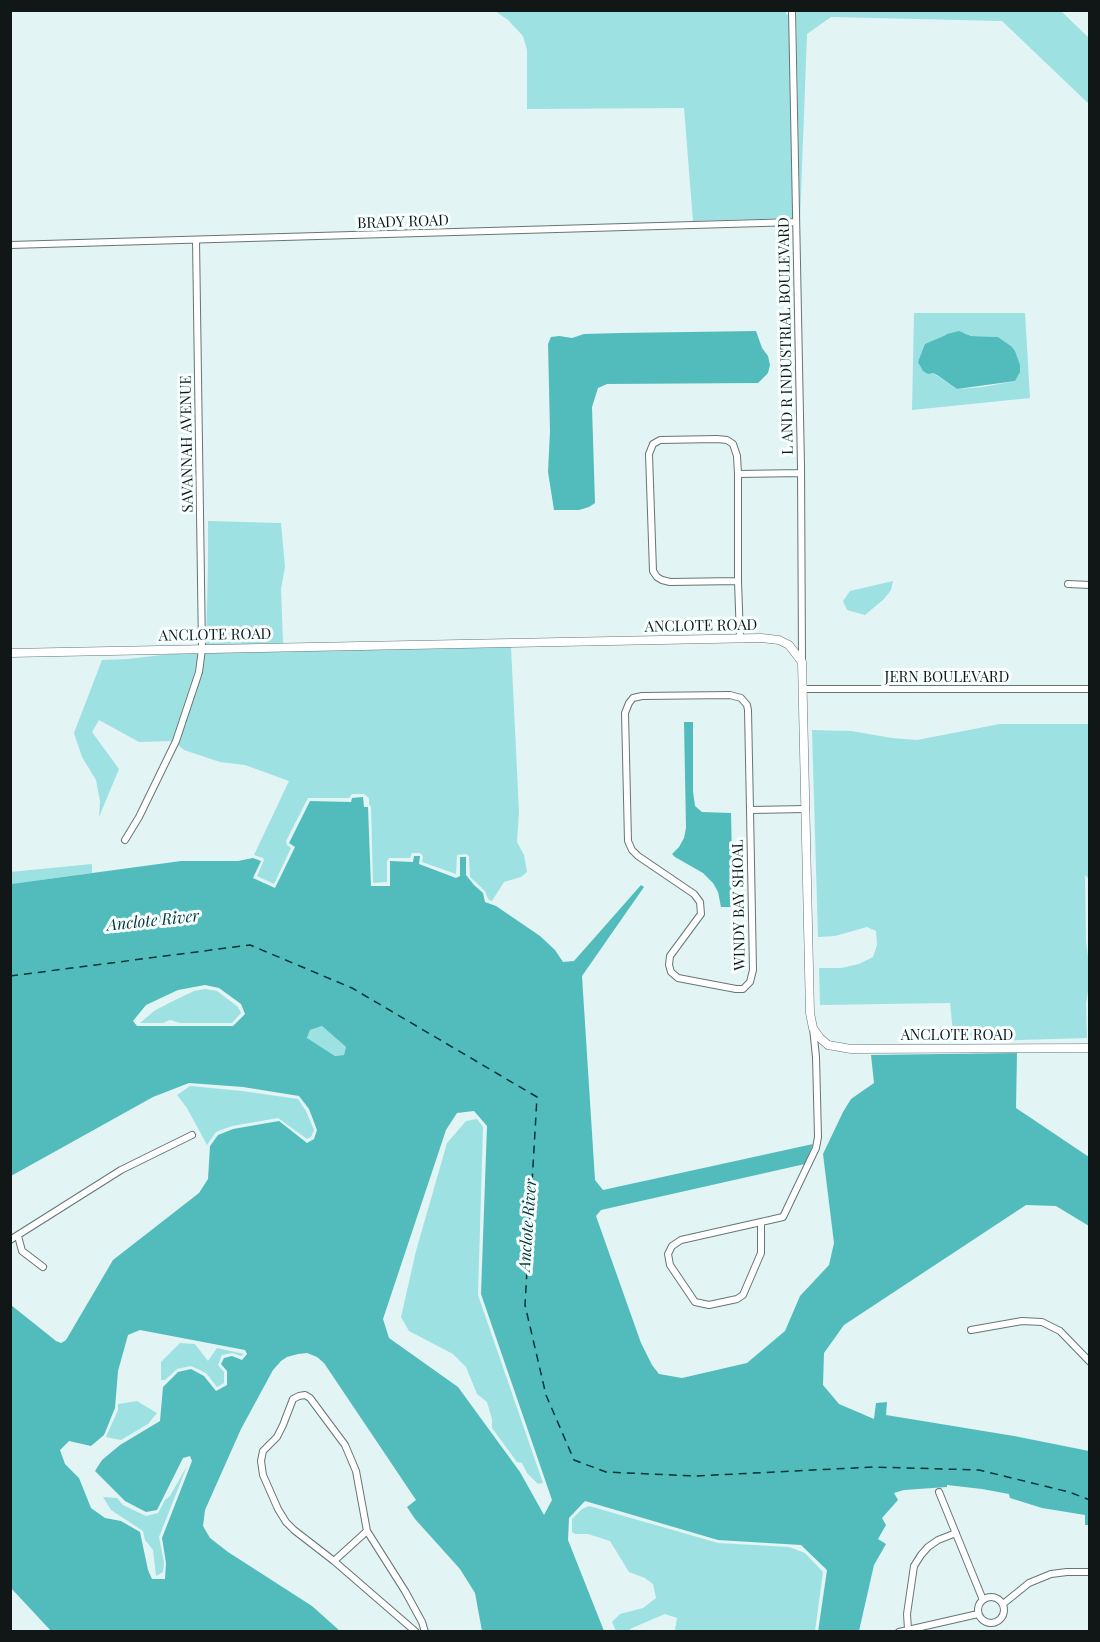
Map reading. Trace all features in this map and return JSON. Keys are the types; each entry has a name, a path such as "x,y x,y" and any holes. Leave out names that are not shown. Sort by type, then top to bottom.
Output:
{"street":[{"name":"L AND R INDUSTRIAL BOULEVARD","path":"792,10 801,473 802,662"},
{"name":"BRADY ROAD","path":"10,245 796,222"},
{"name":"SAVANNAH AVENUE","path":"125,840 139,817 176,741 199,672 202,649 196,240"},
{"path":"738,581 670,582 657,577 653,571 649,454 653,444 660,440 717,439 727,440 735,448 738,474 740,638"},
{"path":"738,474 801,473"},
{"path":"1068,584 1089,585"},
{"name":"ANCLOTE ROAD","path":"10,653 761,638 779,640 789,645 802,662"},
{"path":"761,1222 761,1253 743,1295 737,1299 709,1305 695,1302 670,1265 668,1254 672,1246 681,1240 783,1217 816,1148 818,1137 816,1057 810,1013 802,662"},
{"name":"JERN BOULEVARD","path":"804,689 1089,689"},
{"name":"WINDY BAY SHOAL","path":"730,695 741,698 748,710 750,810 752,977 742,989 678,978 671,972 670,956 701,914 700,902 694,894 642,860 632,850 628,841 626,713 633,698 730,695"},
{"path":"750,810 806,809"},
{"name":"ANCLOTE ROAD","path":"813,1028 828,1045 851,1049 1089,1048"},
{"path":"10,1240 121,1170 192,1135"},
{"path":"18,1236 22,1251 43,1267"},
{"path":"972,1330 1022,1321 1042,1322 1060,1331 1089,1362"},
{"path":"416,1632 334,1561 294,1530 278,1509 263,1475 261,1461 263,1451 277,1437 293,1399 304,1395 310,1398 345,1445 356,1472 367,1532 405,1591 425,1632"},
{"path":"939,1492 983,1600"},
{"path":"334,1561 367,1532"},
{"path":"908,1629 914,1566 928,1547 956,1533"},
{"path":"1003,1604 1029,1583 1052,1574 1089,1572"},
{"path":"992,1597 1003,1604 1001,1620 994,1624 982,1621 978,1614 978,1606 983,1600 992,1597"},
{"path":"899,1632 978,1614"},
{"path":"994,1624 996,1632"}],"shaded area":[{"path":"495,11 786,11 789,15 793,218 693,221 684,108 527,109 527,50 523,36 508,20"},
{"path":"796,11 1061,11 1089,38 1089,104 1002,21 831,17 807,34 800,220"},
{"path":"914,313 1025,313 1030,398 912,410","holes":["965,333 971,336 998,337 1011,346 1015,381 957,389 933,373 947,335"]},
{"path":"208,521 281,523 285,567 281,589 283,643 206,645"},
{"path":"893,581 891,590 884,599 865,615 847,610 843,601 850,591"},
{"path":"511,647 519,812 517,842 524,855 527,872 521,877 504,882 492,901 470,877 469,856 466,854 457,855 456,874 422,862 423,856 420,853 412,853 410,858 389,858 387,882 373,883 371,807 369,798 364,794 352,794 349,798 308,798 286,841 291,848 274,884 257,876 264,860 254,855 289,781 245,765 220,762 184,750 178,745 202,673 205,653"},
{"path":"198,653 195,671 172,741 139,742 99,720 92,732 119,769 99,817 100,801 96,780 82,757 74,733 102,660"},
{"path":"1000,724 1089,724 1089,879 1085,875 1089,985 1086,1004 1087,1038 954,1042 950,1003 820,1005 819,968 841,968 859,964 873,957 877,945 876,931 867,927 835,936 818,937 812,730 851,731 917,740"},
{"path":"92,864 92,873 11,884 10,872"},
{"path":"205,989 217,991 238,1007 241,1013 232,1023 180,1023 170,1020 163,1023 140,1023 154,1011 171,1002 194,991"},
{"path":"322,1026 346,1047 344,1055 335,1056 307,1039 310,1030"},
{"path":"190,1086 298,1099 314,1130 311,1137 307,1139 278,1118 232,1126 216,1132 207,1145 187,1108 177,1095"},
{"path":"477,1119 483,1127 478,1295 543,1483 538,1484 527,1473 522,1463 517,1462 492,1428 487,1402 477,1394 466,1367 453,1354 409,1331 401,1317 416,1251 447,1143 466,1121"},
{"path":"180,1343 195,1344 208,1361 217,1348 244,1354 241,1356 233,1353 222,1355 218,1365 224,1372 224,1383 217,1387 206,1373 191,1366 177,1369 165,1380 161,1380 161,1362"},
{"path":"137,1401 157,1413 148,1424 121,1440 106,1437 118,1410 118,1404"},
{"path":"187,1466 159,1537 164,1563 163,1572 156,1576 153,1550 145,1540 143,1531 111,1510 103,1497 117,1498 123,1505 146,1516 158,1513"},
{"path":"589,1506 718,1543 789,1547 805,1553 823,1572 815,1631 673,1631 677,1618 665,1614 628,1631 616,1631 612,1622 620,1614 643,1608 656,1598 653,1584 629,1572 610,1541 572,1532 572,1519 582,1509"}],"water":[{"path":"756,331 770,365 768,373 758,383 607,384 598,388 592,407 595,503 579,510 554,510 548,472 550,431 548,344 551,337 572,338 584,334"},
{"path":"959,331 971,336 998,337 1011,346 1020,365 1020,372 1015,381 957,389 937,375 923,371 918,362 925,344"},
{"path":"684,722 693,722 695,806 702,812 731,813 733,907 721,907 718,892 713,883 703,873 672,854 684,838 686,828"},
{"name":"Anclote River","path":"363,797 364,807 368,807 371,886 390,886 390,861 413,862 414,856 420,856 419,864 456,878 460,876 460,857 466,857 466,875 483,893 485,902 496,906 540,936 555,950 563,962 574,961 641,885 644,887 582,976 595,1180 603,1190 813,1144 805,1164 601,1210 596,1216 641,1343 659,1374 682,1378 747,1363 785,1331 800,1296 829,1265 834,1243 823,1154 851,1099 874,1083 871,1055 1017,1053 1016,1108 1089,1157 1089,1226 1056,1206 1026,1205 844,1325 824,1353 823,1385 839,1404 874,1419 876,1403 887,1402 886,1415 1089,1451 1089,1525 1085,1525 1085,1515 1042,1508 1010,1498 1009,1494 982,1489 947,1485 947,1487 904,1490 894,1493 898,1500 882,1518 886,1525 878,1539 886,1544 874,1565 859,1631 818,1632 827,1570 801,1545 718,1540 585,1501 569,1518 568,1540 604,1631 482,1631 475,1593 460,1569 407,1507 416,1500 324,1363 307,1353 287,1357 273,1370 241,1429 205,1510 203,1526 210,1538 228,1552 312,1606 340,1631 51,1631 11,1588 11,1305 61,1343 66,1340 113,1260 199,1193 208,1179 210,1146 218,1135 233,1129 279,1121 307,1143 314,1139 317,1130 309,1109 299,1096 243,1087 189,1083 153,1097 11,1176 11,884 181,861 238,861 253,858 261,861 253,878 275,888 295,847 289,843 310,801 351,802 352,798","holes":["205,985 219,988 241,1004 245,1014 233,1026 137,1026 133,1021 146,1005 178,990","322,1026 346,1047 344,1055 335,1056 307,1038 310,1030","474,1111 487,1126 481,1294 552,1500 544,1515 520,1472 458,1387 389,1338 383,1319 446,1130 457,1113","140,1330 245,1350 247,1354 242,1360 232,1356 224,1358 221,1364 227,1371 227,1385 216,1391 204,1376 191,1369 178,1372 163,1387 160,1421 120,1445 102,1460 95,1471 125,1501 146,1512 157,1510 183,1458 190,1456 192,1461 162,1538 166,1563 165,1579 152,1579 140,1532 121,1521 105,1518 91,1508 79,1478 65,1464 60,1450 69,1441 91,1446 104,1435 115,1408 118,1371 128,1335"]}],"ferry route":[{"path":"10,976 250,945 352,988 537,1097 525,1305 546,1395 574,1460 606,1472 696,1476 873,1467 979,1470 1069,1492 1090,1500"}]}
